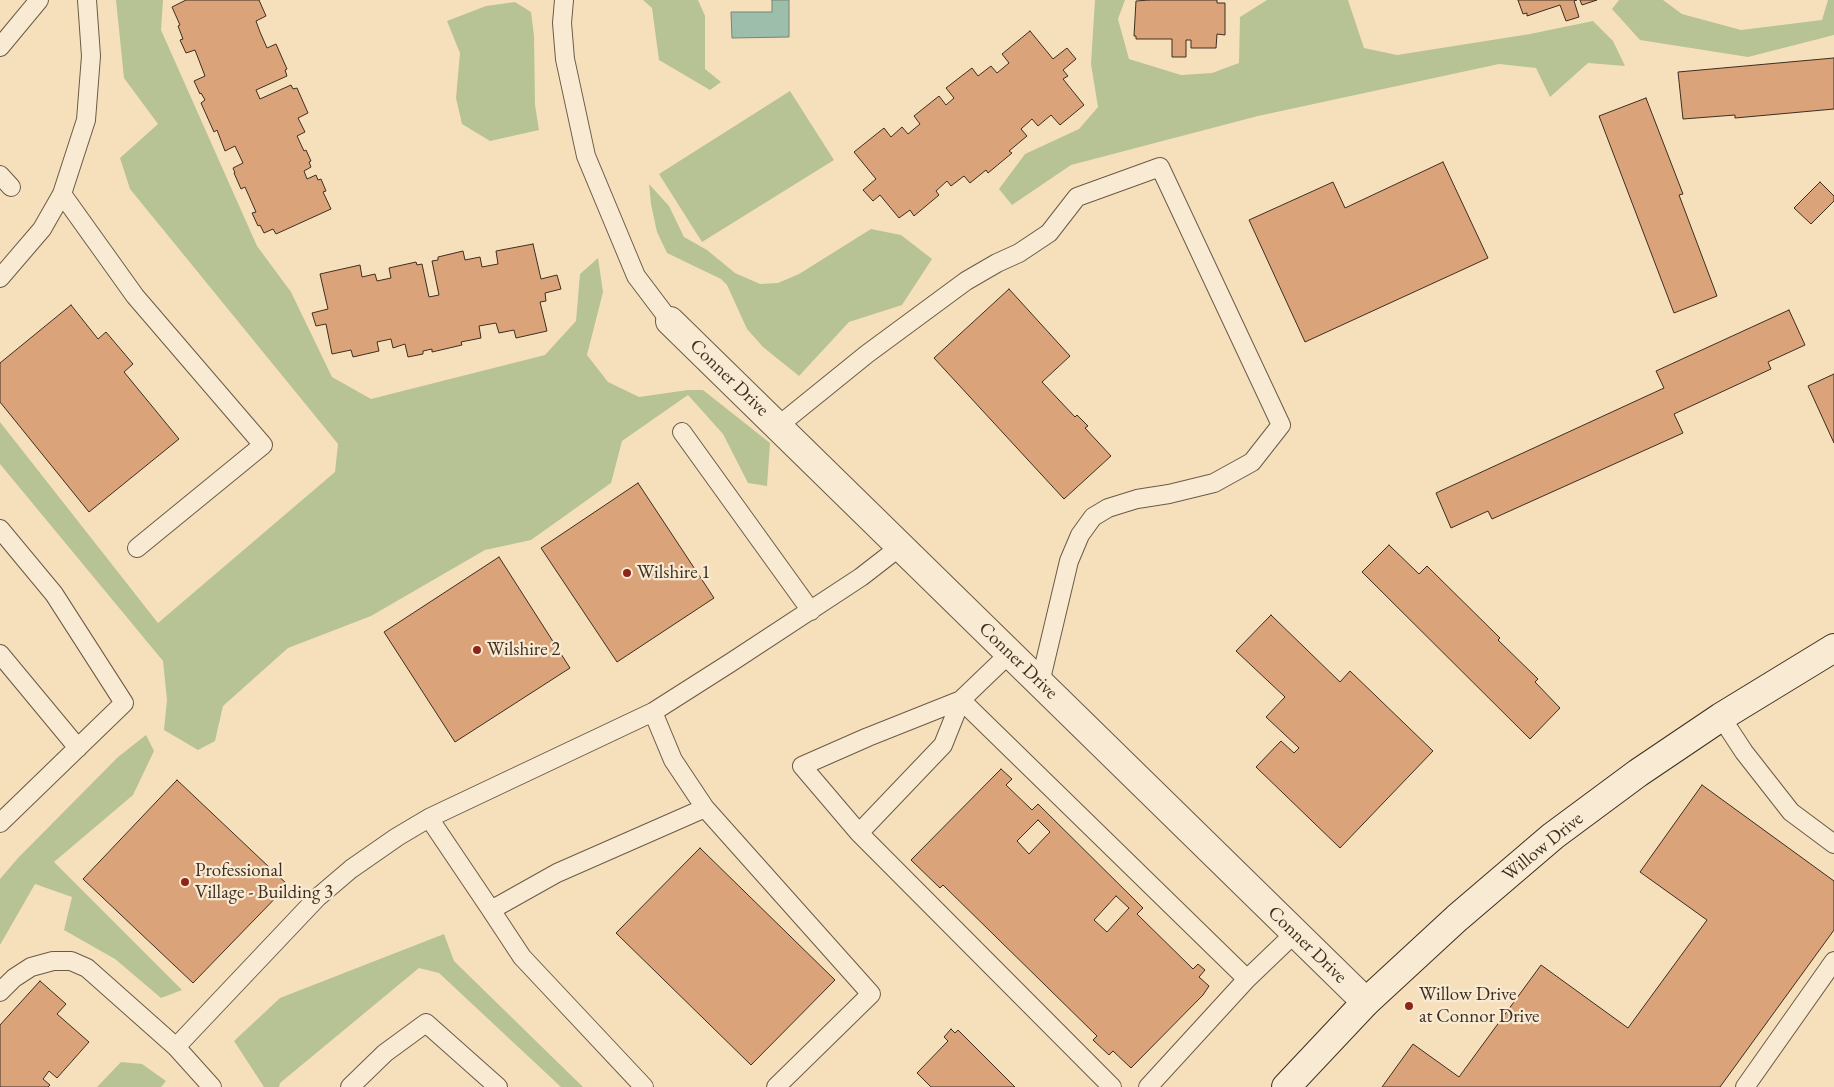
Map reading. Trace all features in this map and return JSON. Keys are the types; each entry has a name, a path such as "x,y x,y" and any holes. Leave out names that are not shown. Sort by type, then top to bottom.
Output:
{"street":[{"name":"Conner Drive","path":"670,321 1366,1002"},
{"name":"Willow Drive","path":"1286,1087 1366,1002 1457,918 1553,836 1638,773 1721,717 1834,648"}],"lane":[{"path":"0,47 39,0"},
{"path":"0,278 42,229 62,194 86,120 91,56 87,0"},
{"path":"564,0 562,23 565,59 586,156 636,276 670,321"},
{"path":"778,426 867,354 966,281 997,262 1019,253 1049,234 1077,197 1160,168 1281,425 1252,462 1214,483 1169,494 1136,499 1108,508 1093,517 1080,534 1069,561 1040,683"},
{"path":"62,194 135,296 263,445 137,548"},
{"path":"682,432 810,611"},
{"path":"0,529 54,594 124,703 0,823"},
{"path":"176,1047 317,898 351,869 397,837 429,818 634,723 810,611 861,577 901,546"},
{"path":"1010,653 961,700 802,766 859,834 1112,1087"},
{"path":"0,654 78,748"},
{"path":"859,834 943,745 961,700"},
{"path":"961,700 1247,979"},
{"path":"653,712 673,760 705,808 871,994 776,1087"},
{"path":"1721,717 1744,752 1791,812 1834,844"},
{"path":"491,910 557,873 705,808"},
{"path":"429,818 522,956 644,1087"},
{"path":"1148,1087 1247,979 1295,933"},
{"path":"0,992 14,978 31,967 53,961 71,961 87,968 176,1047 206,1085"},
{"path":"1745,1087 1834,961"},
{"path":"350,1087 385,1053 426,1023 498,1087"}],"shaded area":[{"path":"116,0 163,0 161,30 257,246 291,292 332,377 371,399 545,355 576,321 580,274 598,258 603,292 587,355 608,382 639,397 688,390 703,390 770,443 767,486 748,483 723,434 688,395 622,441 611,483 531,540 485,550 371,616 288,648 223,706 215,741 198,750 164,730 167,700 163,661 0,464 0,422 158,623 335,472 338,444 130,189 120,158 158,124 124,78"},
{"path":"643,0 698,0 705,16 705,69 721,82 710,90 659,60 652,8"},
{"path":"772,0 789,0 789,37 732,38 731,12 772,12"},
{"path":"1095,0 1125,0 1118,19 1129,59 1181,75 1212,73 1239,63 1240,17 1267,0 1348,0 1364,48 1397,55 1530,34 1593,21 1613,41 1625,66 1588,63 1550,97 1536,68 1499,64 1258,116 1071,165 1012,205 999,189 1025,154 1079,129 1098,107 1091,64"},
{"path":"1619,0 1663,0 1682,14 1741,30 1822,20 1828,0 1834,0 1834,35 1748,57 1640,40 1612,9"},
{"path":"515,2 531,12 534,36 535,105 539,130 490,141 462,124 456,98 460,53 447,21 486,6"},
{"path":"790,91 834,160 702,242 659,174"},
{"path":"649,184 669,206 684,237 707,250 735,273 760,284 778,283 799,274 871,229 901,235 932,259 902,305 849,322 799,376 763,347 747,329 727,285 721,279 667,253 657,232"},
{"path":"146,735 154,751 133,795 54,862 182,990 161,998 115,959 64,930 72,897 35,884 0,945 0,879 18,858 118,757"},
{"path":"444,934 454,961 583,1087 561,1087 439,973 419,968 280,1083 279,1087 264,1087 234,1041 280,998"},
{"path":"121,1062 142,1064 166,1081 161,1087 97,1087"}],"building":[{"path":"186,0 259,0 266,16 256,21 260,32 267,48 276,44 287,69 285,70 287,76 256,90 260,99 291,85 293,89 297,88 308,113 298,118 305,132 297,136 311,161 309,162 311,167 304,171 307,179 316,175 318,180 321,179 326,191 323,192 331,209 276,234 273,229 264,233 260,225 258,226 252,213 256,212 245,187 241,189 234,173 233,168 243,163 235,146 225,151 217,130 214,132 201,103 205,100 194,81 205,76 195,50 186,53 180,40 183,39 178,26 180,25 172,7"},
{"path":"1217,0 1217,3 1225,3 1225,35 1217,34 1216,48 1191,48 1191,40 1186,40 1186,57 1172,57 1172,39 1136,39 1136,36 1134,36 1136,1"},
{"path":"1518,0 1577,0 1574,1 1579,17 1566,21 1560,5 1527,16 1527,13 1523,14"},
{"path":"1580,0 1597,0 1582,5"},
{"path":"1030,31 1053,59 1067,48 1076,59 1063,70 1068,76 1063,79 1084,105 1060,125 1051,115 1038,126 1032,119 1021,129 1027,136 1009,151 1012,153 988,173 986,170 970,183 964,176 951,186 947,181 936,191 939,195 914,216 910,210 899,218 880,195 873,201 863,190 876,179 854,152 884,128 891,137 902,127 908,134 920,124 914,116 939,96 946,105 954,98 946,88 972,68 978,76 991,66 997,73 1009,63 1002,54"},
{"path":"1834,58 1834,109 1735,118 1735,115 1683,119 1678,72"},
{"path":"1646,98 1683,194 1679,195 1717,296 1674,313 1599,116"},
{"path":"1443,162 1488,258 1305,342 1249,220 1333,182 1345,208"},
{"path":"1820,182 1834,196 1834,201 1811,224 1794,208"},
{"path":"533,244 541,279 557,275 561,289 545,293 546,301 540,302 547,331 516,338 514,330 499,333 496,323 479,326 481,338 461,342 462,345 432,352 432,349 423,351 423,354 408,357 405,344 393,348 391,339 377,342 379,351 353,357 351,350 332,354 326,324 316,326 312,313 328,309 320,274 360,265 362,277 375,274 377,281 391,278 389,268 416,262 417,265 422,264 429,297 439,295 432,261 438,260 438,257 463,251 465,260 480,257 482,267 498,264 496,251"},
{"path":"1009,289 1070,356 1042,382 1075,417 1077,415 1088,426 1085,428 1111,456 1064,499 934,358"},
{"path":"71,305 98,339 106,332 133,364 124,372 179,439 89,512 0,402 0,363"},
{"path":"1789,310 1805,345 1768,362 1771,369 1674,414 1683,433 1492,519 1488,511 1451,528 1436,493 1664,388 1656,371"},
{"path":"1834,374 1834,443 1808,386"},
{"name":"Wilshire 1","path":"638,483 714,598 617,662 541,548"},
{"path":"1389,545 1419,574 1427,566 1500,638 1498,640 1538,679 1535,682 1560,708 1530,739 1362,572"},
{"name":"Wilshire 2","path":"499,557 570,668 455,742 384,632"},
{"path":"1271,615 1340,682 1350,671 1433,751 1340,848 1256,767 1281,741 1294,753 1299,748 1266,717 1285,697 1236,651"},
{"path":"1001,769 1012,779 1006,785 1032,810 1038,804 1143,908 1137,914 1193,969 1198,964 1205,970 1199,977 1209,986 1203,995 1131,1068 1113,1051 1109,1055 1093,1040 1097,1036 943,885 940,888 911,860","holes":["1038,820 1050,832 1029,854 1017,841","1116,896 1129,908 1107,932 1094,920"]},
{"name":"Professional Village - Building 3","path":"177,780 288,885 193,983 83,879"},
{"path":"1702,785 1834,881 1834,930 1720,1087 1382,1087 1413,1044 1459,1077 1541,965 1628,1028 1707,920 1640,872"},
{"path":"700,848 835,980 751,1065 616,933"},
{"path":"40,981 66,1004 57,1014 89,1042 57,1078 49,1071 43,1079 50,1085 48,1087 0,1087 0,1025"},
{"path":"951,1029 955,1033 958,1030 1015,1087 931,1087 917,1073 948,1041 944,1037"}],"place":[{"name":"Wilshire 1","path":"627,573"},
{"name":"Wilshire 2","path":"477,650"},
{"name":"Professional Village - Building 3","path":"185,882"},
{"name":"Willow Drive at Connor Drive","path":"1409,1006"}]}
